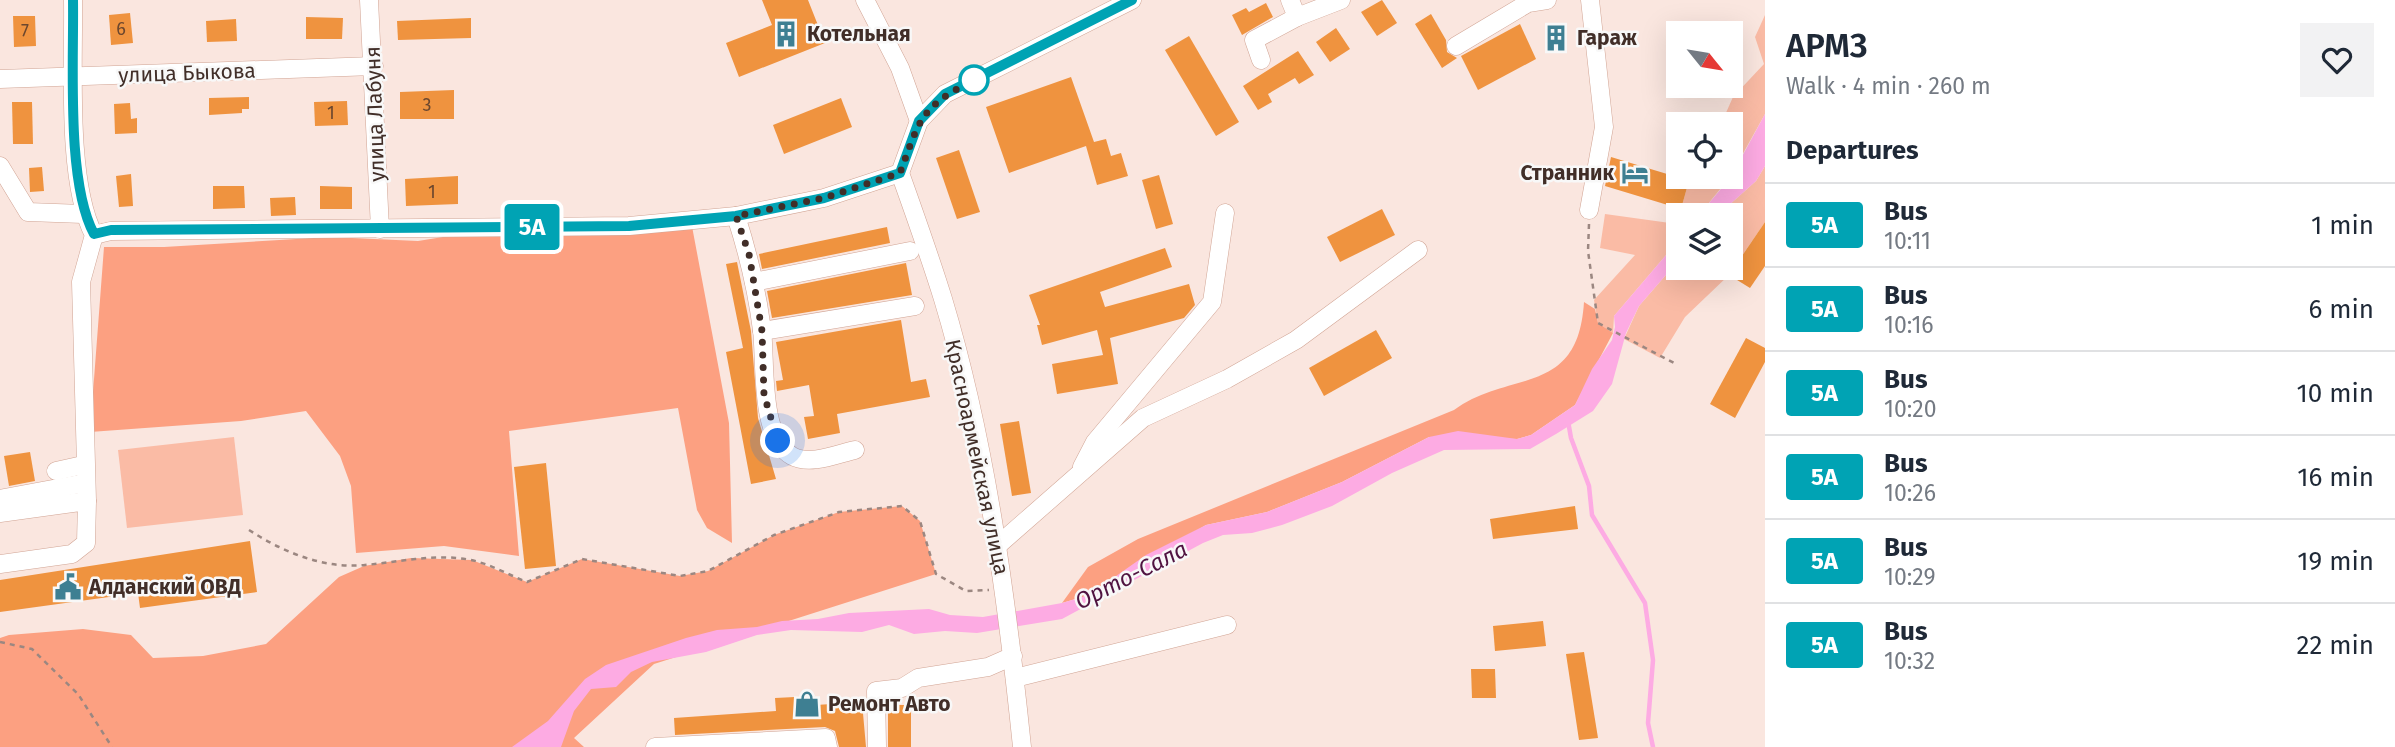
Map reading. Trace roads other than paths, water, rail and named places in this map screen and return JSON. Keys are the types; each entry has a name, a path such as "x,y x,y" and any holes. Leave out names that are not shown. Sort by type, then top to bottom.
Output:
{"street":[{"path":"0,564 72,554 86,543 81,282 94,234 83,214 78,183 73,0"},
{"name":"улица Лабуня","path":"369,0 380,229"},
{"path":"865,0 900,68 919,121"},
{"path":"94,234 111,230 629,226 736,216 824,198 900,173 919,121 945,94 1132,0"},
{"path":"1290,0 1297,17"},
{"path":"1261,60 1254,40 1297,17 1341,0"},
{"path":"1456,46 1528,3 1546,0"},
{"path":"1590,0 1604,127 1590,210"},
{"name":"улица Быкова","path":"0,79 374,66"},
{"path":"0,166 27,212 83,214"},
{"name":"Красноармейская улица","path":"900,173 943,300 974,431 1011,635 1022,747"},
{"path":"1078,474 1095,442 1212,302 1225,213"},
{"path":"736,216 749,254 762,331 764,395 778,441 792,456 810,460 855,450"},
{"path":"996,546 1143,418 1227,379 1296,340 1418,250"},
{"path":"754,282 909,251"},
{"path":"762,331 915,306"},
{"path":"56,471 85,483"},
{"path":"0,499 85,483"},
{"path":"0,513 85,483"},
{"path":"1015,678 1227,625"},
{"path":"877,747 876,691 902,688 918,678 988,667 1013,656"},
{"path":"655,747 826,738 828,747"}],"water":[{"path":"1765,114 1765,166 1756,181 1731,203 1709,203 1721,189 1743,189 1743,155"},
{"name":"Орто-Сала","path":"1666,255 1666,275 1639,306 1626,333 1612,384 1593,411 1530,449 1444,450 1392,473 1332,506 1282,525 1252,533 1223,535 1203,543 1062,619 977,633 945,631 914,634 889,625 862,632 791,630 757,635 706,652 652,662 631,672 616,687 591,689 574,711 561,747 512,747 548,721 585,679 606,665 686,638 717,630 757,627 782,621 818,619 849,613 929,609 950,615 983,617 1062,603 1089,595 1146,555 1206,525 1267,512 1342,482 1429,437 1458,431 1517,439 1531,435 1575,405 1592,369 1612,340 1614,316"}],"waterway":[{"path":"1568,421 1571,438 1589,486 1592,515 1645,603 1653,660 1648,723 1653,747"}],"place":[{"name":"Котельная","path":"786,34"},
{"name":"Гараж","path":"1556,38"},
{"name":"Странник","path":"1635,173"},
{"name":"Алданский ОВД","path":"68,587"},
{"name":"Ремонт Авто","path":"807,704"}]}
